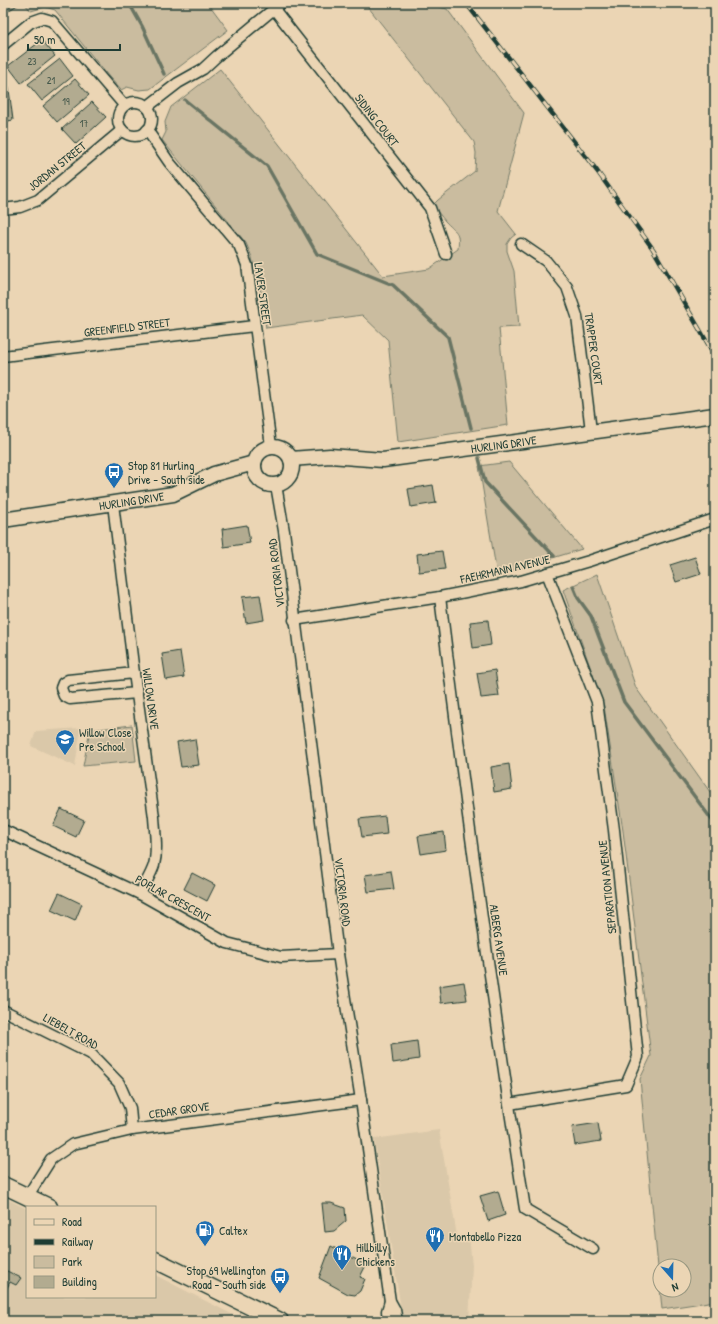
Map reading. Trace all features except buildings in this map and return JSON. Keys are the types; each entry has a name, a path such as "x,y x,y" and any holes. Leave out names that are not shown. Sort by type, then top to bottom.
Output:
{"main road":[{"path":"3,1185 47,1206"},
{"path":"156,1260 280,1321"}],"street":[{"path":"147,107 166,94 178,83 204,70 217,56 278,6"},
{"name":"SIDING COURT","path":"278,6 430,208 446,254"},
{"path":"3,45 30,22 42,18 52,21 124,105"},
{"path":"139,102 147,107 152,116 152,121 147,130 137,136 126,134 122,130 118,120 120,109 124,105 139,102"},
{"name":"JORDAN STREET","path":"3,210 20,207 38,200 122,130"},
{"name":"LAVER STREET","path":"147,130 169,162 239,245 247,264 271,446"},
{"name":"TRAPPER COURT","path":"521,244 546,261 567,287 570,294 578,316 591,431"},
{"name":"GREENFIELD STREET","path":"3,356 254,326"},
{"name":"HURLING DRIVE","path":"291,459 330,456 383,460 715,415"},
{"path":"271,446 284,450 291,459 292,465 288,478 276,485 263,482 258,478 255,472 254,463 256,456 260,451 271,446"},
{"name":"HURLING DRIVE","path":"3,520 173,494 214,474 254,463"},
{"name":"VICTORIA ROAD","path":"276,485 284,531 294,620 338,954 390,1301 397,1321"},
{"name":"WILLOW DRIVE","path":"113,504 154,817 156,853 154,866 140,894"},
{"name":"FAEHRMANN AVENUE","path":"294,620 440,597 516,582 589,561 715,519"},
{"name":"SEPARATION AVENUE","path":"509,1104 626,1085 638,1057 614,830 597,702 547,573"},
{"name":"ALBERG AVENUE","path":"440,597 456,731 525,1209 593,1249"},
{"path":"134,673 68,680 63,683 61,688 64,696 70,699 137,693"},
{"name":"POPLAR CRESCENT","path":"3,830 140,894 227,943 281,957 338,954"},
{"name":"LIEBELT ROAD","path":"3,1010 91,1054 118,1082 130,1108 132,1130"},
{"name":"CEDAR GROVE","path":"27,1196 51,1159 73,1144 132,1130 360,1100"},
{"name":"VICTORIA ROAD","path":"388,1321 387,1311 390,1301"}],"shaded area":[{"name":"Willow Close Pre School","path":"81,728 75,766 31,746 36,731"},
{"path":"439,1130 457,1236 469,1235 472,1266 469,1321 403,1321 374,1139"},
{"path":"3,1197 26,1208 26,1298 156,1298 156,1276 245,1321 3,1321"}],"green space":[{"path":"24,3 208,3 228,30 150,89 139,90 127,87 121,90 55,10 45,7 31,11"},
{"path":"365,3 434,3 436,6 447,9 524,113 498,211 516,234 507,244 507,251 514,271 519,327 499,328 508,425 398,442 388,340 362,315 266,328 260,288 256,281 252,257 246,243 162,140 166,132 165,122 171,107 220,69 383,276 429,269 458,249 458,235 433,205 475,171 476,153 474,142"},
{"path":"509,462 582,549 497,575 479,466"},
{"path":"597,574 636,688 715,799 715,1301 662,1309 661,1298 692,1298 692,1258 657,1258 640,1079 651,1056 623,831 604,706 563,590"},
{"path":"132,725 136,761 83,766 90,730"}],"waterway":[{"path":"129,3 142,26 164,74"},
{"path":"185,100 267,166 317,254 393,285 448,337 471,428"},
{"path":"479,458 485,482 554,556"},
{"path":"573,586 578,598 591,616 624,702 715,824"}],"railway":[{"path":"466,3 597,171 653,249 715,356"}],"place":[{"name":"Stop 81 Hurling Drive - South side","path":"114,489"},
{"name":"Willow Close Pre School","path":"65,756"},
{"name":"Caltex","path":"205,1247"},
{"name":"Montabello Pizza","path":"435,1253"},
{"name":"Hillbilly Chickens","path":"342,1271"},
{"name":"Stop 69 Wellington Road - South side","path":"280,1294"}]}
